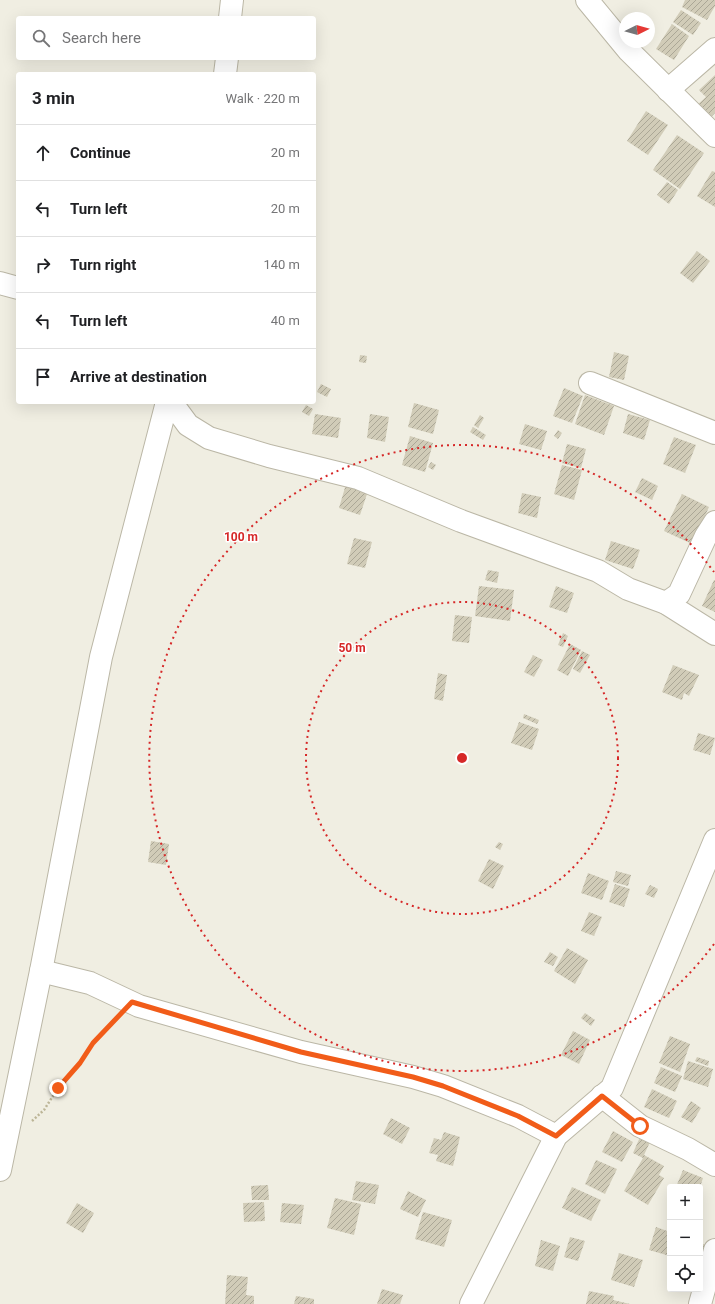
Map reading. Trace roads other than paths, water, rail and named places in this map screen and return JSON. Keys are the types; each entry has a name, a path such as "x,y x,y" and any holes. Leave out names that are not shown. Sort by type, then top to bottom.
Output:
{"street":[{"path":"230,16 232,0"},
{"path":"588,0 629,51 715,136"},
{"path":"668,90 715,49"},
{"path":"225,72 226,60"},
{"path":"0,283 16,287"},
{"path":"590,383 715,433"},
{"path":"0,1170 41,971 100,657 166,404"},
{"path":"172,404 188,425 209,438 269,456 358,478 461,521 598,571 628,589 666,604 715,634"},
{"path":"666,604 679,594 706,536 715,522"},
{"path":"471,1304 556,1136 612,1088 715,840"},
{"path":"41,971 90,983 132,1002 301,1052 420,1079 518,1116 556,1136"},
{"path":"602,1096 640,1126 688,1149 715,1165"},
{"path":"700,1304 715,1250"}]}
